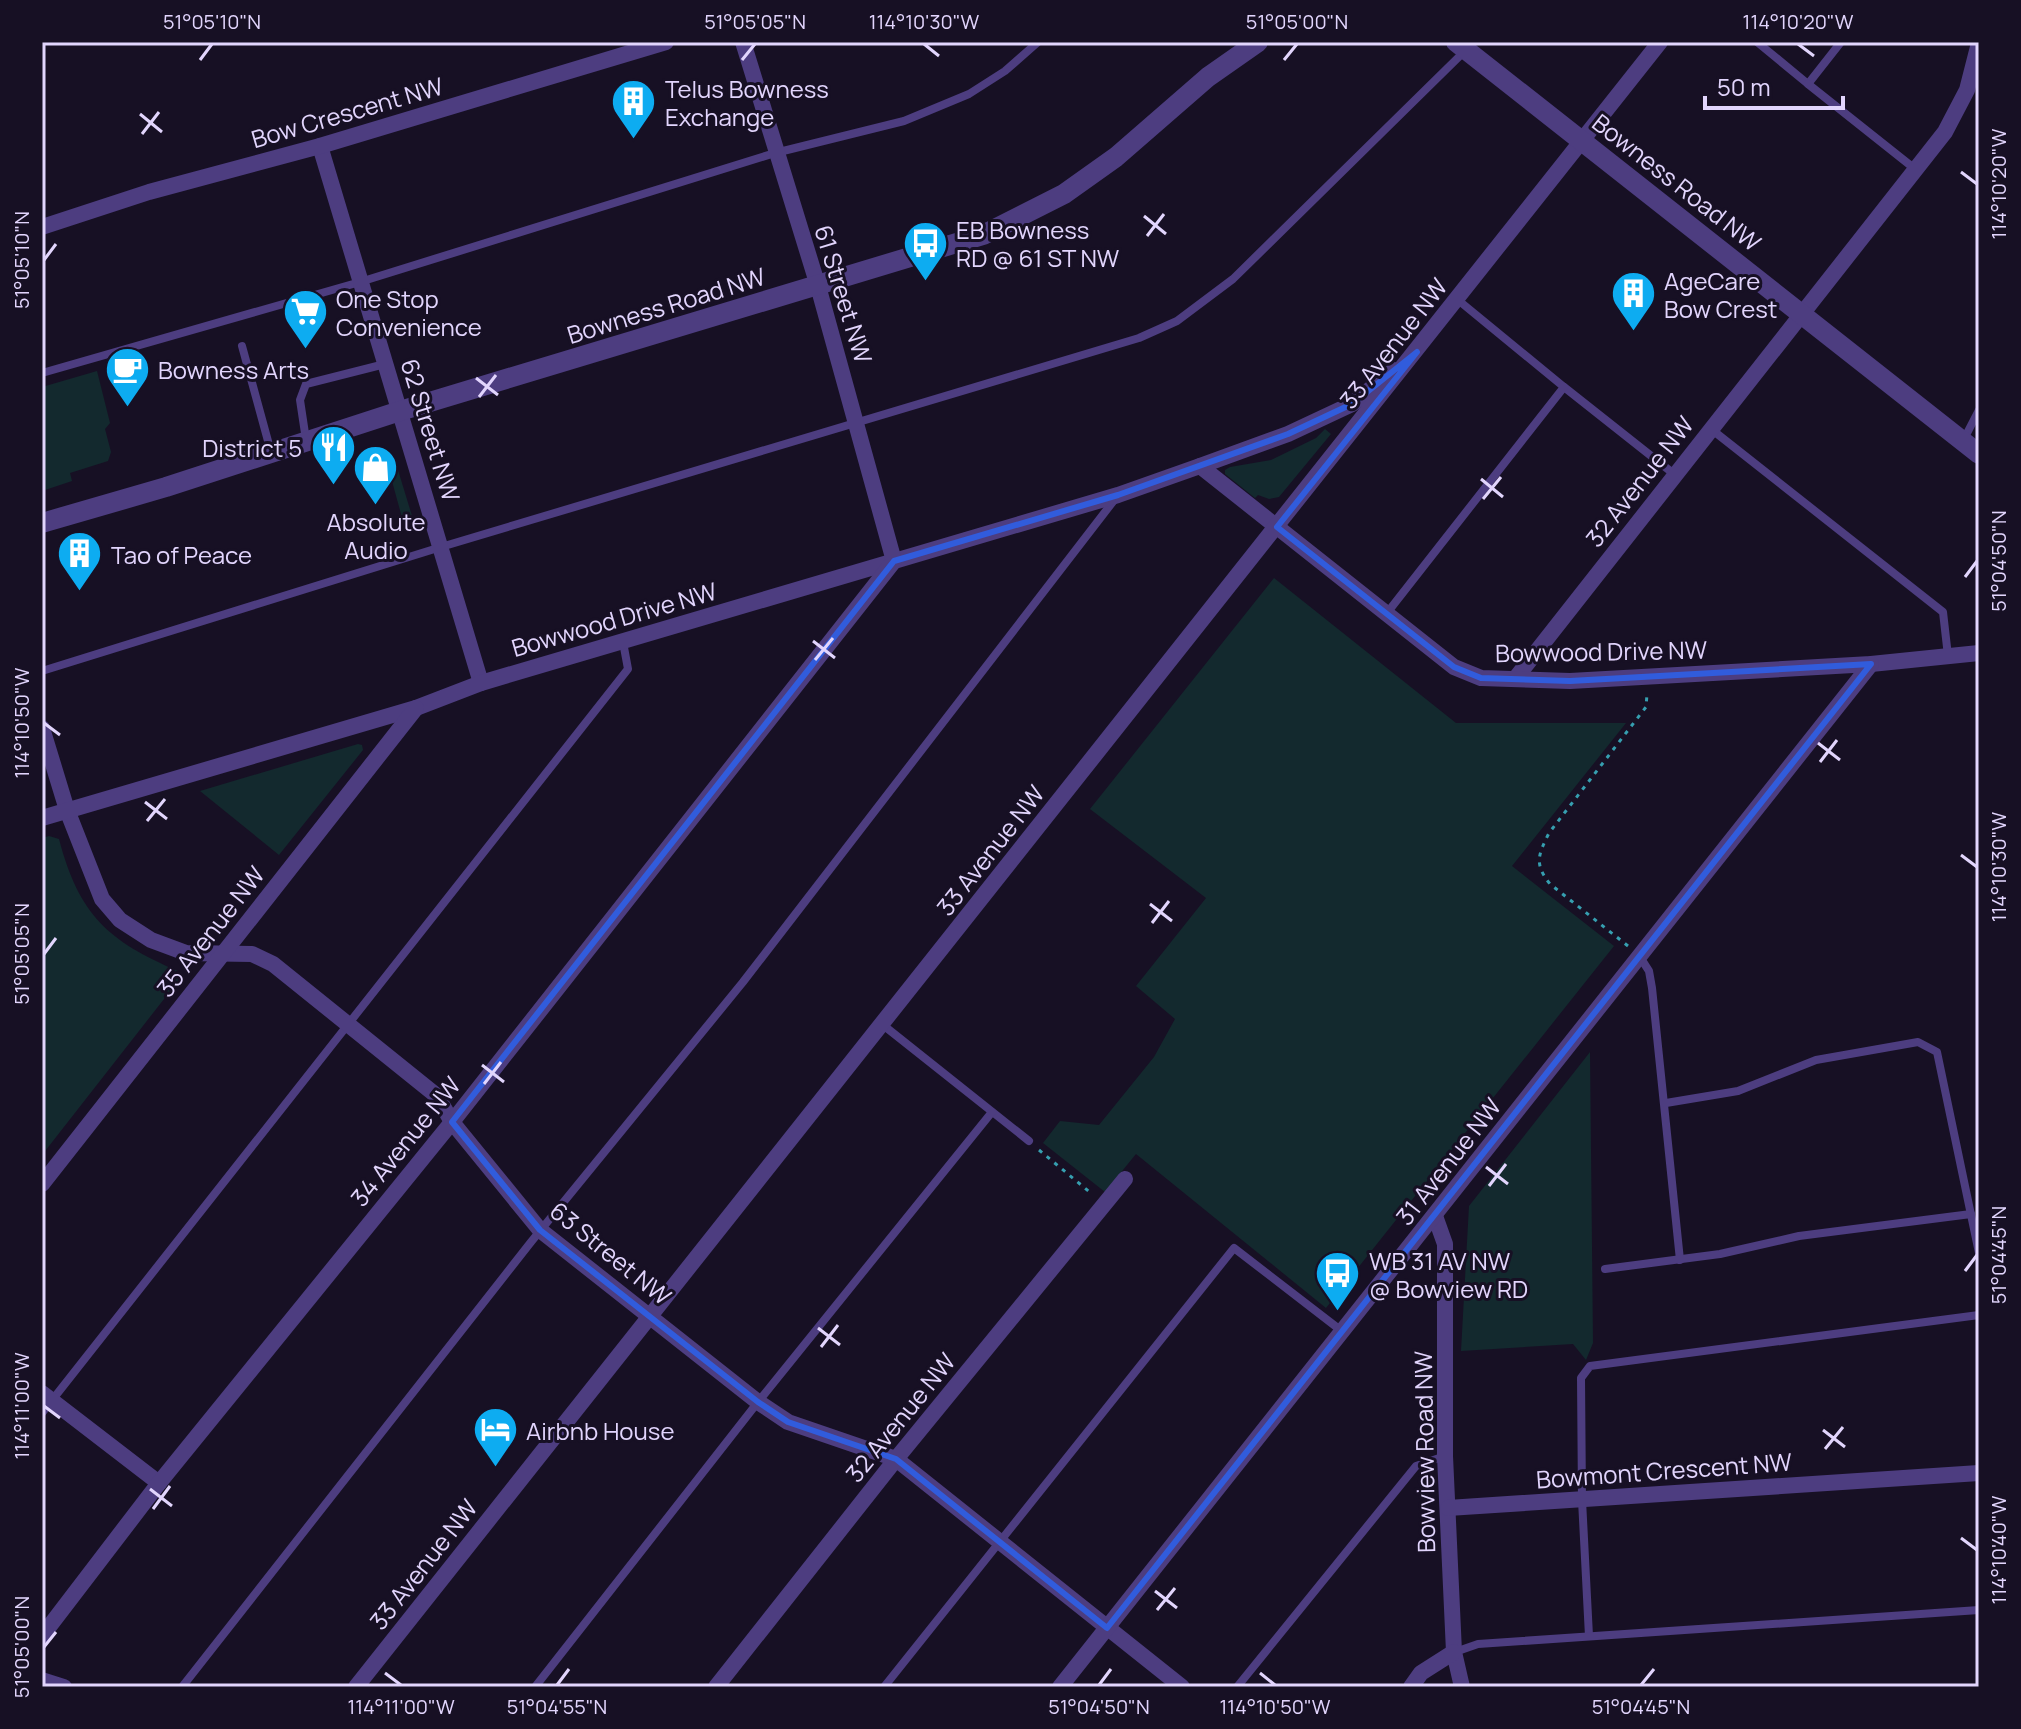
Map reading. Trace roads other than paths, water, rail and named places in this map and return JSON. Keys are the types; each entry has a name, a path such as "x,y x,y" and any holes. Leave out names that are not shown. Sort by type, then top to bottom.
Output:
{"street":[{"name":"Bow Crescent NW","path":"42,227 149,192 320,146 666,42"},
{"name":"61 Street NW","path":"743,42 818,286 894,561"},
{"name":"Bowness Road NW","path":"42,523 983,235 1064,194 1116,157 1208,77 1258,42"},
{"name":"33 Avenue NW","path":"356,1687 1660,42"},
{"name":"32 Avenue NW","path":"1515,679 1957,112 1974,68 1979,43"},
{"name":"Bowness Road NW","path":"1465,45 1971,447"},
{"name":"62 Street NW","path":"320,146 481,683"},
{"name":"Bowwood Drive NW","path":"42,818 416,708 481,683 1118,495 1288,434 1352,404 1417,352"},
{"name":"Bowwood Drive NW","path":"1200,466 1454,667 1481,678 1570,681 1871,664 1979,653"},
{"name":"34 Avenue NW","path":"42,1636 159,1483 452,1122 894,561"},
{"name":"31 Avenue NW","path":"1060,1687 1871,664"},
{"name":"35 Avenue NW","path":"42,1184 416,708"},
{"name":"63 Street NW","path":"42,728 67,810 102,899 120,920 151,940 186,953 252,954 273,964 437,1096 452,1122 540,1230 758,1402 788,1422 896,1459 1182,1687"},
{"name":"32 Avenue NW","path":"716,1687 896,1459 1125,1179"},
{"name":"Bowview Road NW","path":"1435,1216 1445,1244 1445,1456 1454,1652 1462,1687"},
{"path":"45,1402 159,1483"},
{"name":"Bowmont Crescent NW","path":"1448,1508 1979,1473"},
{"path":"1411,1687 1421,1673 1454,1652"},
{"path":"42,1680 64,1687"}],"lane":[{"path":"42,373 360,282 775,153 904,121 969,94 1005,71 1038,42"},
{"path":"1757,42 1915,169"},
{"path":"1808,84 1841,42"},
{"path":"42,671 441,547 857,425 1139,338 1177,321 1233,279 1465,45"},
{"path":"1458,300 1674,474"},
{"path":"242,346 271,453"},
{"path":"307,441 300,400 306,384 385,364"},
{"path":"1387,614 1564,387"},
{"path":"1971,447 1979,410"},
{"path":"1710,429 1943,612 1948,656"},
{"path":"182,1687 540,1230 743,982 1118,495"},
{"path":"45,1402 350,1025 628,669 623,642"},
{"path":"1639,957 1649,971 1652,988 1680,1260"},
{"path":"883,1025 1029,1141"},
{"path":"1666,1103 1738,1091 1816,1060 1918,1042 1937,1052 1979,1253"},
{"path":"535,1687 758,1402 992,1112"},
{"path":"1605,1269 1680,1260 1799,1236 1971,1214"},
{"path":"884,1687 1234,1248 1343,1332"},
{"path":"1589,1636 1582,1500 1581,1378 1590,1366 1979,1315"},
{"path":"1237,1687 1416,1466 1445,1456"},
{"path":"1454,1652 1478,1644 1979,1610"}],"place":[{"name":"Telus Bowness Exchange","path":"634,141"},
{"name":"EB Bowness RD @ 61 ST NW","path":"925,282"},
{"name":"AgeCare Bow Crest","path":"1633,333"},
{"name":"One Stop Convenience","path":"305,351"},
{"name":"Bowness Arts","path":"127,408"},
{"name":"District 5","path":"333,486"},
{"name":"Absolute Audio","path":"376,506"},
{"name":"Tao of Peace","path":"80,593"},
{"name":"WB 31 AV NW @ Bowview RD","path":"1338,1313"},
{"name":"Airbnb House","path":"495,1469"}]}
